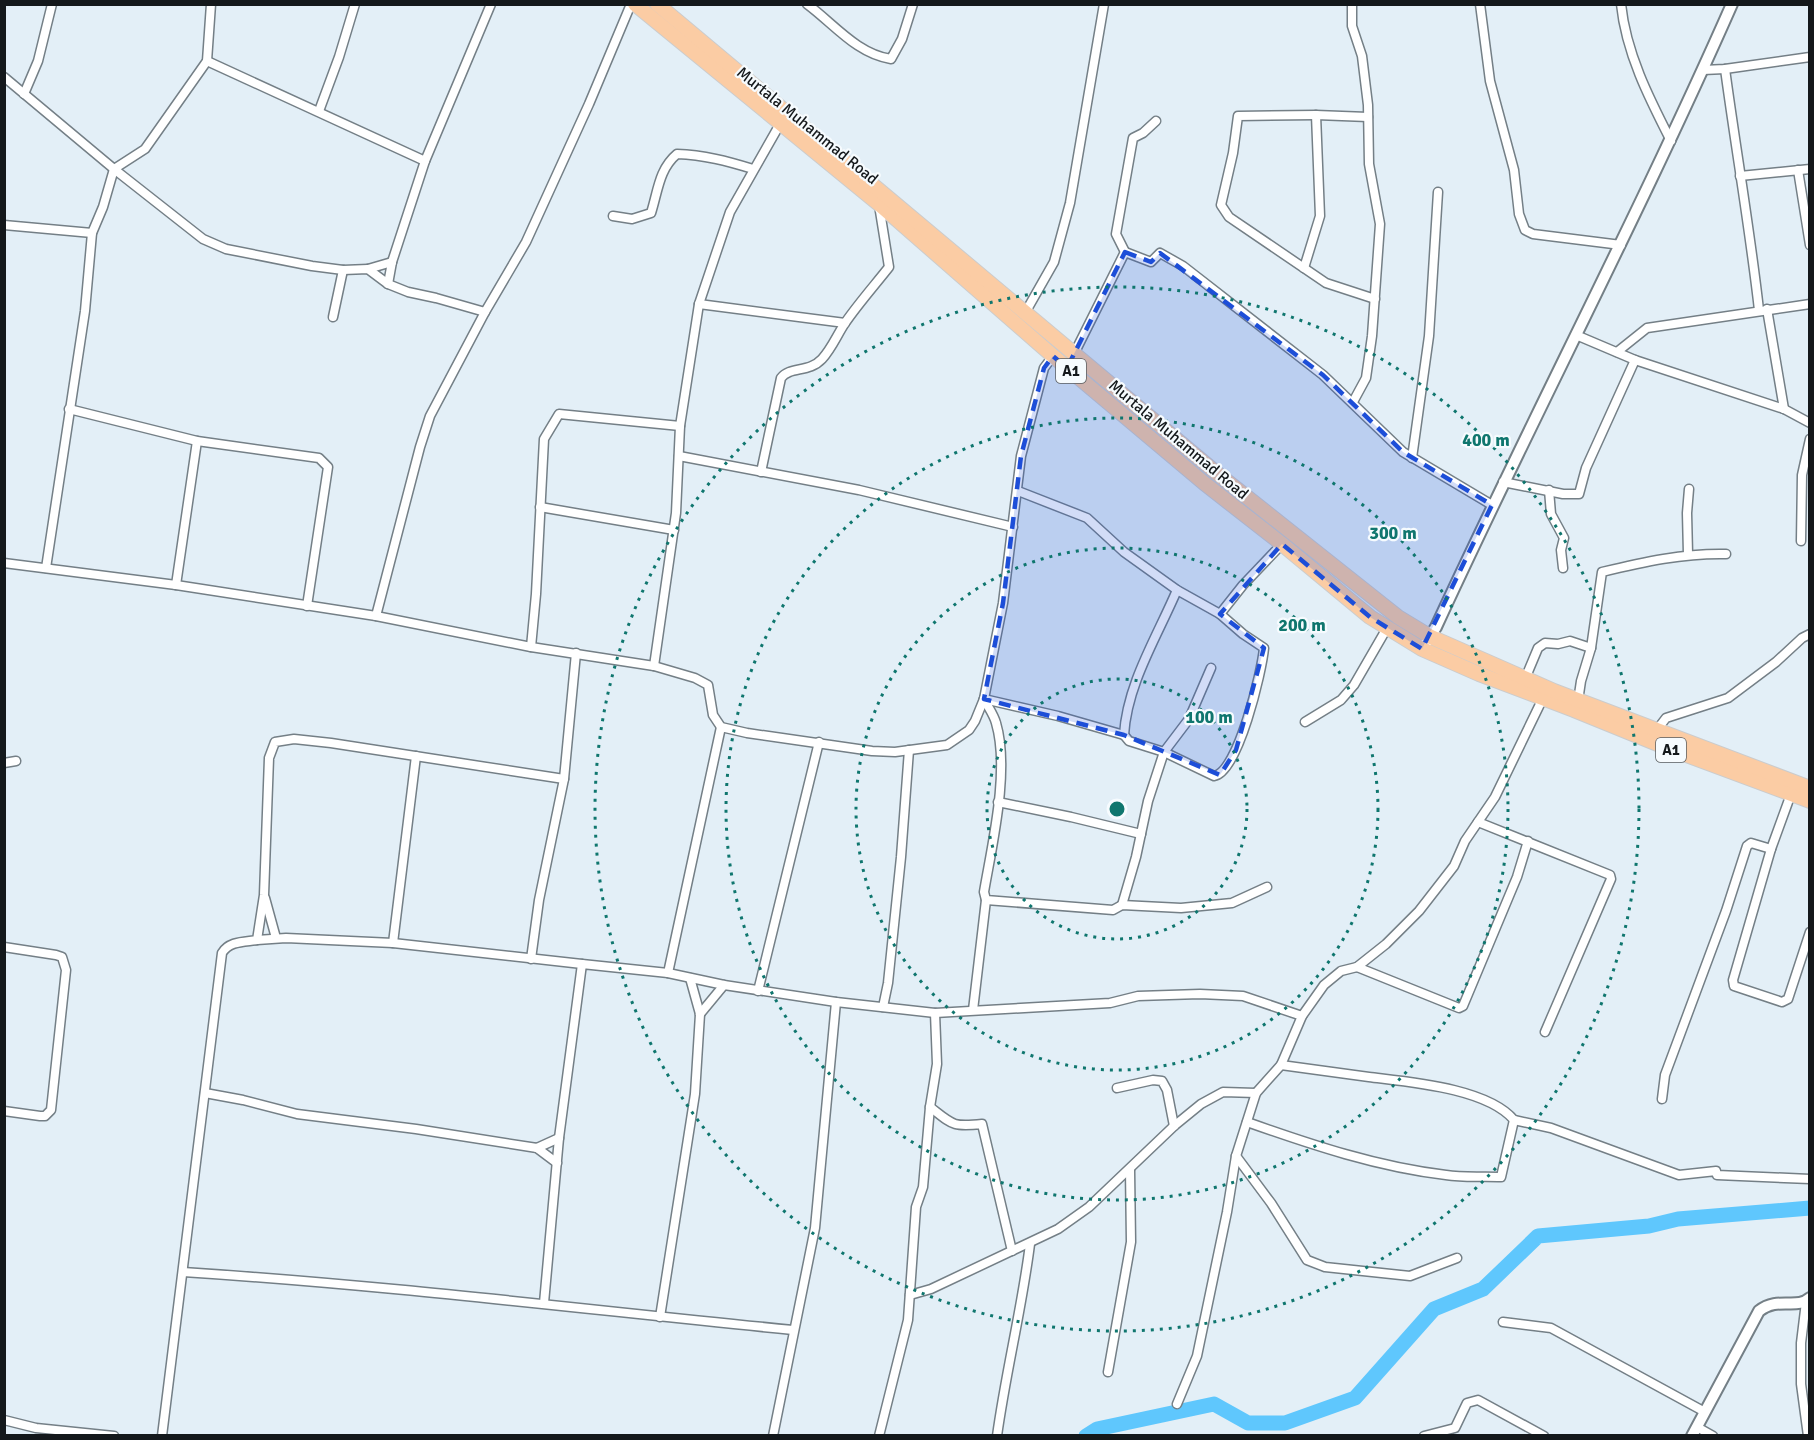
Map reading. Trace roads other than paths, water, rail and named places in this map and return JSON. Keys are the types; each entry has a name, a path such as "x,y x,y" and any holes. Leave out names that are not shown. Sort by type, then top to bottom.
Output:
{"highway":[{"name":"Murtala Muhammad Road","path":"633,4 780,124 815,144 1378,603 1431,637 1525,679 1540,693"},
{"name":"Murtala Muhammad Road","path":"657,4 879,204 1053,356 1204,483 1363,611 1422,649 1479,674 1540,693"},
{"path":"1116,409 1126,398"},
{"path":"1204,483 1214,471"},
{"name":"A1","path":"1540,693 1578,700 1809,788"},
{"name":"A1","path":"1540,693 1665,747 1809,801"}],"street":[{"path":"24,94 38,62 52,4"},
{"path":"46,568 85,311 92,233 103,207 114,169 145,149 207,61 211,4"},
{"path":"319,111 355,4"},
{"path":"388,284 392,262 425,161 491,4"},
{"path":"376,616 430,416 485,312 526,242 633,4"},
{"path":"812,6 859,47 877,57 891,59 902,39 913,4"},
{"path":"1025,313 1054,262 1070,203 1104,4"},
{"path":"1352,4 1352,26 1362,56 1370,164 1380,224 1372,336 1366,378 1353,402"},
{"path":"1480,4 1490,81 1514,170 1519,214 1525,230 1533,234 1621,245"},
{"path":"1621,4 1626,34 1638,72 1671,141"},
{"path":"1422,649 1431,637 1503,482 1671,141 1732,4"},
{"path":"1702,70 1809,57"},
{"path":"207,61 425,161"},
{"path":"1725,69 1740,176 1763,310 1784,409"},
{"path":"4,77 114,169 203,239 226,249 343,270 368,269 392,262"},
{"path":"1304,268 1320,216 1316,115"},
{"path":"1368,117 1238,116 1233,153 1221,205 1229,216 1326,283 1375,299"},
{"path":"1156,121 1143,134 1133,138 1116,234 1125,252 1151,262 1160,253 1183,266 1323,375 1403,452 1492,505"},
{"path":"654,666 674,530 680,426 699,304 730,212 780,124"},
{"path":"613,216 632,219 651,213 662,173 667,162 677,154 724,160 753,169"},
{"path":"1740,176 1809,169"},
{"path":"1797,170 1809,245"},
{"path":"1412,458 1429,336 1438,192"},
{"path":"761,472 781,378 785,373 811,368 820,361 830,349 844,323 889,267 879,204"},
{"path":"4,225 92,233"},
{"path":"1074,354 1125,252"},
{"path":"368,269 388,284 408,292 485,312"},
{"path":"333,317 343,270"},
{"path":"699,304 844,323"},
{"path":"1617,352 1647,328 1809,304"},
{"path":"1576,335 1635,360 1784,409 1809,423"},
{"path":"4,563 176,585 376,616 531,647 654,666 695,678 708,685 713,715 721,727 747,733 872,751 909,750 947,745 969,730 984,699 1003,603 1022,456 1044,368 1053,356"},
{"path":"1503,482 1563,494 1579,494 1586,468 1635,360"},
{"path":"69,409 197,441 319,458 328,467 307,606"},
{"path":"531,647 544,439 559,414 680,426"},
{"path":"1801,541 1802,476 1809,439"},
{"path":"176,585 197,441"},
{"path":"679,456 859,490 1012,527"},
{"path":"1688,554 1689,489"},
{"path":"1549,490 1551,514 1564,538 1561,550 1563,568"},
{"path":"984,699 1058,716 1124,735 1129,741 1164,752 1214,776 1225,771 1236,750 1259,678 1263,648 1220,614 1177,591 1124,552 1087,518 1018,491"},
{"path":"540,507 674,530"},
{"path":"1220,614 1243,585 1282,544"},
{"path":"1578,700 1591,648 1602,572 1645,561 1688,554 1726,554"},
{"path":"1124,735 1125,714 1142,666 1177,591"},
{"path":"1305,722 1341,700 1354,685 1387,628"},
{"path":"1656,731 1666,718 1728,698 1809,634"},
{"path":"1525,679 1538,648 1545,643 1558,644 1569,641 1591,648"},
{"path":"531,959 539,900 564,779 576,653"},
{"path":"1122,905 1148,801 1164,752 1189,719 1211,668"},
{"path":"1177,1404 1197,1356 1227,1212 1236,1156 1256,1093 1281,1065 1302,1016 1324,985 1341,971 1357,967 1386,944 1419,911 1454,866 1464,841 1496,798 1540,693"},
{"path":"973,1010 986,900 984,892 998,802 1001,758 996,722 984,699"},
{"path":"668,973 721,727"},
{"path":"256,940 264,895 269,758 275,742 294,739 564,779"},
{"path":"758,991 819,742"},
{"path":"883,1007 888,983 901,857 909,750"},
{"path":"393,943 416,756"},
{"path":"4,763 16,761"},
{"path":"1791,794 1771,849 1733,980 1734,986 1782,1002 1788,999 1809,932"},
{"path":"998,802 1141,834"},
{"path":"1478,822 1610,875 1611,879 1545,1032"},
{"path":"1357,967 1460,1008 1463,1006 1517,877 1528,841"},
{"path":"1662,1099 1665,1075 1726,910 1747,846 1750,843 1771,849"},
{"path":"986,900 1113,910 1122,905 1181,908 1232,903 1267,887"},
{"path":"264,895 276,938"},
{"path":"162,1436 222,953 232,943 276,938 393,943 668,973 724,986 935,1013 1110,1003 1138,996 1200,994 1244,996 1302,1016"},
{"path":"4,947 62,957 66,970 51,1110 45,1116 4,1111"},
{"path":"544,1303 559,1138 582,964"},
{"path":"660,1317 695,1094 700,1014 690,978"},
{"path":"700,1014 724,986"},
{"path":"773,1436 815,1228 836,1002"},
{"path":"879,1436 908,1320 916,1207 923,1187 930,1107 937,1064 935,1013"},
{"path":"1281,1065 1437,1086 1482,1100 1508,1113 1514,1120 1551,1128 1679,1175 1716,1171 1717,1175 1809,1179"},
{"path":"1117,1088 1153,1080 1162,1081 1167,1090 1174,1126"},
{"path":"910,1295 931,1289 1058,1230 1089,1207 1174,1126 1201,1104 1223,1092 1256,1093"},
{"path":"204,1093 297,1114 416,1129 537,1148 557,1163"},
{"path":"930,1107 951,1124 960,1127 982,1125 1012,1251"},
{"path":"1247,1122 1382,1164 1448,1176 1501,1177 1514,1120"},
{"path":"537,1148 559,1138"},
{"path":"1236,1156 1271,1203 1307,1260 1325,1267 1410,1276 1457,1258"},
{"path":"1108,1372 1131,1242 1130,1170"},
{"path":"997,1436 1007,1366 1024,1293 1030,1244"},
{"path":"183,1272 274,1278 544,1303 793,1330"},
{"path":"1713,1436 1695,1431 1759,1311 1768,1304 1778,1302 1801,1304 1808,1300"},
{"path":"1808,1300 1801,1343 1801,1384 1808,1436"},
{"path":"1503,1322 1551,1328 1705,1412"},
{"path":"1424,1436 1456,1432 1467,1403 1478,1400 1544,1436"},
{"path":"4,1420 36,1432 114,1436"}],"waterway":[{"path":"1086,1436 1097,1429 1214,1404 1248,1423 1285,1423 1355,1398 1434,1309 1483,1289 1538,1236 1649,1226 1678,1219 1810,1208"}]}
